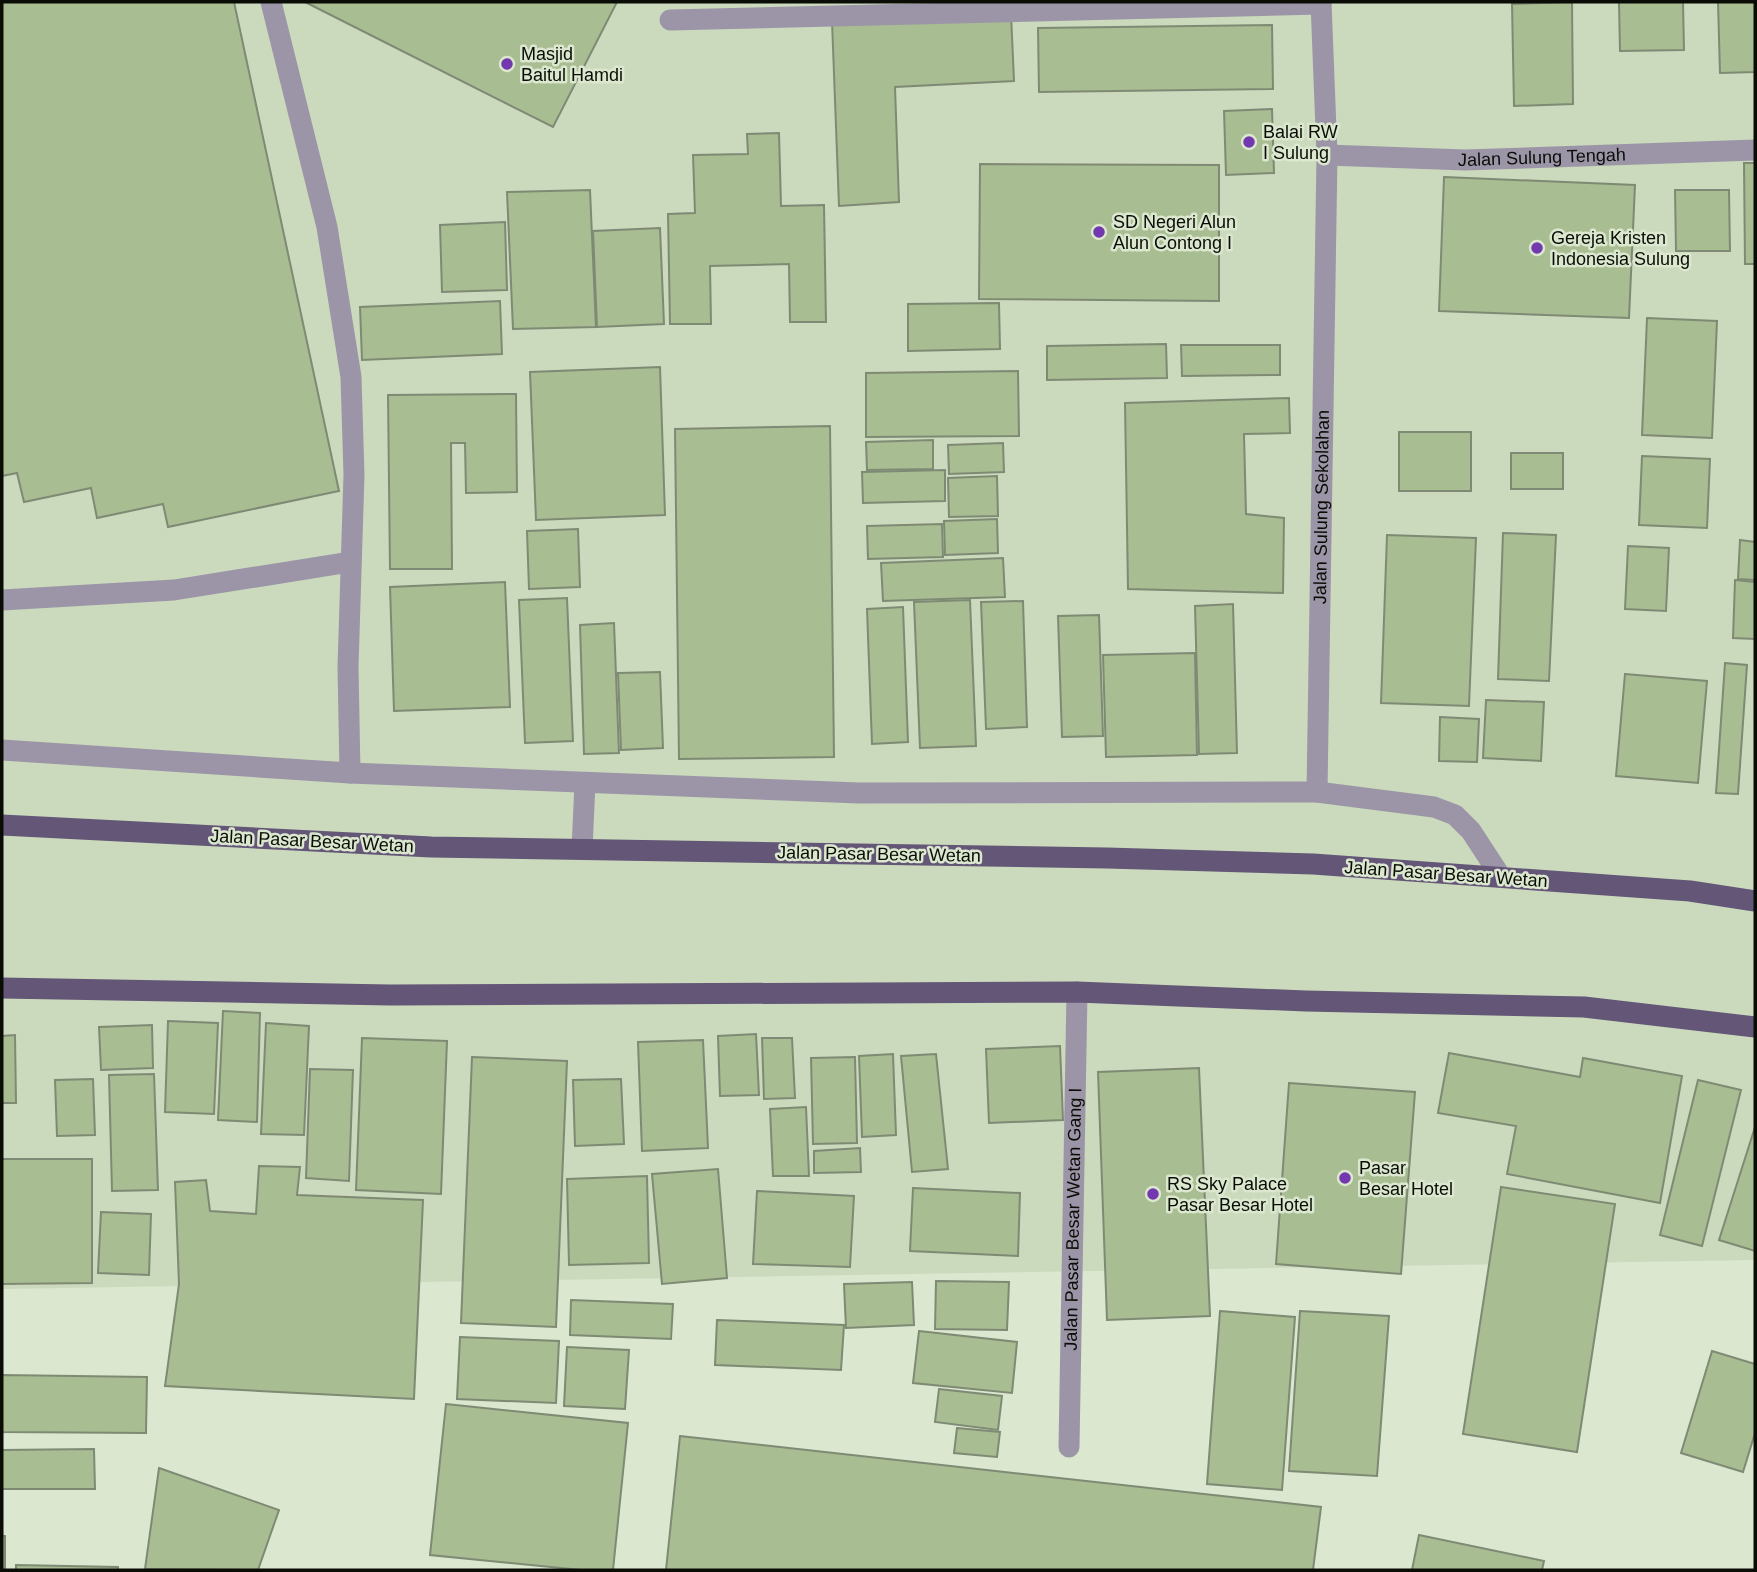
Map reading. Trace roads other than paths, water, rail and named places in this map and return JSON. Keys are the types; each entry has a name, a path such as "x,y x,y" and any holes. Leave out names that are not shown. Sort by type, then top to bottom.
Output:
{"main road":[{"name":"Jalan Pasar Besar Wetan","path":"2,825 431,847 1313,864 1689,891 1755,901"},
{"path":"2,988 390,995 1077,992 1306,1002 1584,1007 1755,1027"}],"street":[{"path":"271,2 327,227 351,377 354,475 348,667 350,774"},
{"path":"670,20 1321,3"},
{"name":"Jalan Sulung Sekolahan","path":"1317,792 1327,155 1321,3"},
{"name":"Jalan Sulung Tengah","path":"1327,155 1465,160 1755,150"},
{"path":"2,600 174,590 350,562"},
{"path":"2,750 350,774 859,793 1317,792 1434,807 1455,815 1471,831 1501,877"},
{"path":"582,849 585,783"},
{"name":"Jalan Pasar Besar Wetan Gang I","path":"1069,1447 1077,992"}],"place":[{"name":"Masjid Baitul Hamdi","path":"507,64"},
{"name":"Balai RW I Sulung","path":"1249,142"},
{"name":"SD Negeri Alun Alun Contong I","path":"1099,232"},
{"name":"Gereja Kristen Indonesia Sulung","path":"1537,248"},
{"name":"Pasar Besar Hotel","path":"1345,1178"},
{"name":"RS Sky Palace Pasar Besar Hotel","path":"1153,1194"}]}
